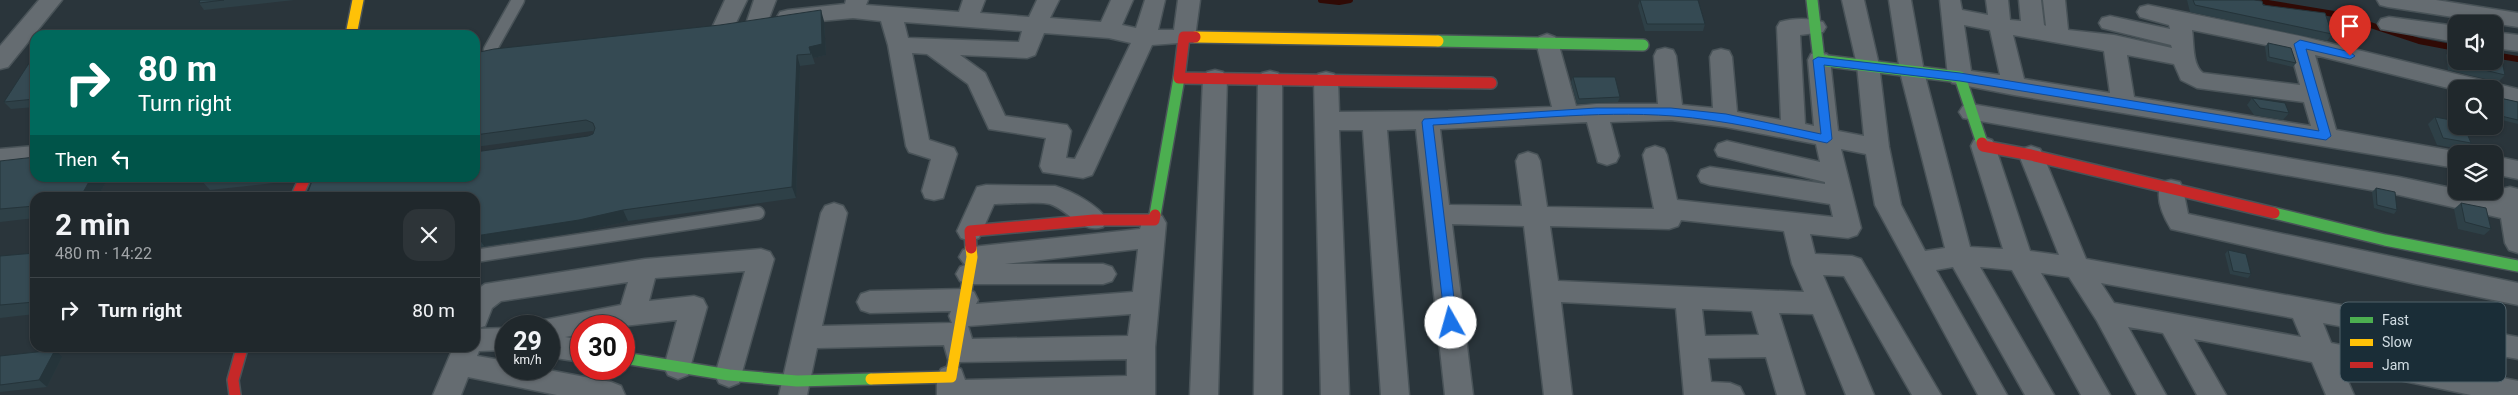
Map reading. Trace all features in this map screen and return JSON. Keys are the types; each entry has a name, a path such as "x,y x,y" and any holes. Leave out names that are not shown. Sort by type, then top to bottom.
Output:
{"street":[{"path":"0,61 51,0"},
{"path":"352,30 358,0"},
{"path":"736,0 714,27 762,10 855,6 890,14 971,10 1036,24 1109,30 1144,38 1547,42 1643,45"},
{"path":"899,45 935,48 1027,50 1036,24 1048,0"},
{"path":"1109,30 1122,0"},
{"path":"1094,220 1055,195 986,194 970,231 970,265 950,392 1141,391 1141,347 1153,229 1179,78 1190,0"},
{"path":"1812,0 1827,139 1848,228 1852,266 1927,395"},
{"path":"1853,0 1868,65 1877,147 1888,205 1993,395"},
{"path":"1900,0 1912,72 1960,256 2040,395"},
{"path":"1997,0 2000,26 2014,87"},
{"path":"2030,0 2033,31"},
{"path":"2054,0 2058,36"},
{"path":"2388,0 2518,20"},
{"path":"935,48 977,79 997,123 1059,131 1052,166 1083,169 1144,38 1155,2"},
{"path":"2096,395 2020,260 1960,77 1952,7 2000,26 2058,36 2112,33 2183,39 2300,44 2449,80"},
{"path":"2148,12 2183,39 2189,74 2197,80 2315,95"},
{"path":"890,14 899,45 918,146 945,154 934,191"},
{"path":"2389,24 2448,33"},
{"path":"1793,131 1788,27 1815,27"},
{"path":"2112,33 2123,103"},
{"path":"1547,42 1566,114"},
{"path":"2503,42 2518,44"},
{"path":"2300,44 2326,136"},
{"path":"482,52 519,47"},
{"path":"1665,56 1671,112"},
{"path":"1721,56 1726,118"},
{"path":"1818,60 1960,77 2448,158"},
{"path":"1179,78 1491,82"},
{"path":"1204,395 1215,78"},
{"path":"1268,395 1270,79"},
{"path":"1326,80 1335,395"},
{"path":"2503,93 2518,97"},
{"path":"1328,121 1427,122 1596,112 1671,112 1726,118 1827,139 1877,147"},
{"path":"1596,112 1607,156"},
{"path":"1971,112 2399,186 2516,204 2518,243"},
{"path":"1374,121 1395,395"},
{"path":"1427,122 1459,395"},
{"path":"1983,146 2031,155 2386,240 2518,266"},
{"path":"1728,150 1838,185"},
{"path":"0,158 30,155"},
{"path":"1438,214 1669,219 1655,155"},
{"path":"2031,155 2077,268 2106,313 2152,395"},
{"path":"1528,160 1558,395"},
{"path":"2503,167 2518,170"},
{"path":"1710,176 1838,185"},
{"path":"2171,189 2175,214 2180,222 2407,272 2518,294"},
{"path":"1668,208 1848,228"},
{"path":"795,388 808,338 834,213"},
{"path":"970,231 1094,220 1153,229"},
{"path":"1794,222 1805,264 1860,395"},
{"path":"970,265 1153,229"},
{"path":"1918,262 1960,256 2020,260 2077,268 2340,315"},
{"path":"480,302 494,291 645,269 761,259 729,375"},
{"path":"1805,264 1852,266"},
{"path":"970,265 1103,274"},
{"path":"632,314 645,269"},
{"path":"1546,292 1822,304"},
{"path":"1688,299 1695,347 1698,394 1730,395"},
{"path":"870,302 961,317"},
{"path":"808,338 961,317 1147,302"},
{"path":"1762,302 1792,395"},
{"path":"560,327 632,314 694,307 678,367"},
{"path":"2302,308 2340,395"},
{"path":"2106,313 2171,323 2340,356"},
{"path":"961,317 958,351 1141,347"},
{"path":"2171,323 2212,395"},
{"path":"480,340 495,339"},
{"path":"1695,347 1777,346"},
{"path":"235,395 233,380 241,352"},
{"path":"447,395 464,356 612,395"},
{"path":"635,360 795,388 950,386"},
{"path":"2465,382 2518,393"}],"lane":[{"path":"482,52 518,0"},
{"path":"480,255 758,213"}],"building":[{"path":"200,0 224,0 199,3"},
{"path":"1640,0 1698,0 1705,24 1647,24"},
{"path":"2193,0 2254,0 2262,1 2263,5 2325,13 2332,34 2195,5"},
{"path":"821,10 822,44 809,47 811,54 797,55 792,187 623,210 579,220 480,235 480,192 308,192 312,182 480,182 480,151 593,134 595,128 593,123 586,120 480,134 480,52 720,25"},
{"path":"2268,43 2291,48 2296,63 2269,57"},
{"path":"30,62 30,99 4,102"},
{"path":"2503,66 2505,75 2484,70 2503,70"},
{"path":"1573,77 1615,77 1620,97 1579,99"},
{"path":"2252,98 2285,103 2289,113 2260,108"},
{"path":"2503,99 2518,102 2518,120 2503,116"},
{"path":"2435,117 2448,119 2448,135 2468,135 2471,143 2443,138"},
{"path":"30,158 30,182 89,182 83,192 30,192 30,206 0,209 0,161"},
{"path":"2376,188 2395,192 2397,210 2377,205"},
{"path":"2461,203 2486,208 2491,229 2465,222"},
{"path":"2228,250 2246,254 2251,274 2233,271"},
{"path":"30,253 30,302 0,305 0,256"},
{"path":"54,352 39,380 0,385 0,356"}],"waterway":[{"path":"1321,0 1339,2 1350,0"},
{"path":"2250,0 2340,15 2419,41 2448,46"},
{"path":"2503,56 2518,59"}],"traffic: fast":[{"path":"1812,0 1819,60 1960,77 1982,143"},
{"path":"1438,41 1643,45"},
{"path":"1155,215 1179,78"},
{"path":"2274,213 2385,240 2518,266"},
{"path":"635,360 729,375 797,381 871,379"}],"traffic: slow":[{"path":"352,30 358,0"},
{"path":"1195,37 1438,41"},
{"path":"871,379 951,377 972,257 971,248"}],"traffic: jam":[{"path":"1195,37 1184,37 1179,78 1491,83"},
{"path":"1982,143 1983,146 2031,155 2274,213"},
{"path":"299,192 303,182"},
{"path":"971,248 970,231 1094,220 1154,220 1155,215"},
{"path":"235,395 233,380 241,352"}],"route":[{"path":"1451,323 1427,122 1596,112 1671,112 1726,118 1827,139 1818,60 1960,77 2326,136 2300,44 2350,56"}]}
